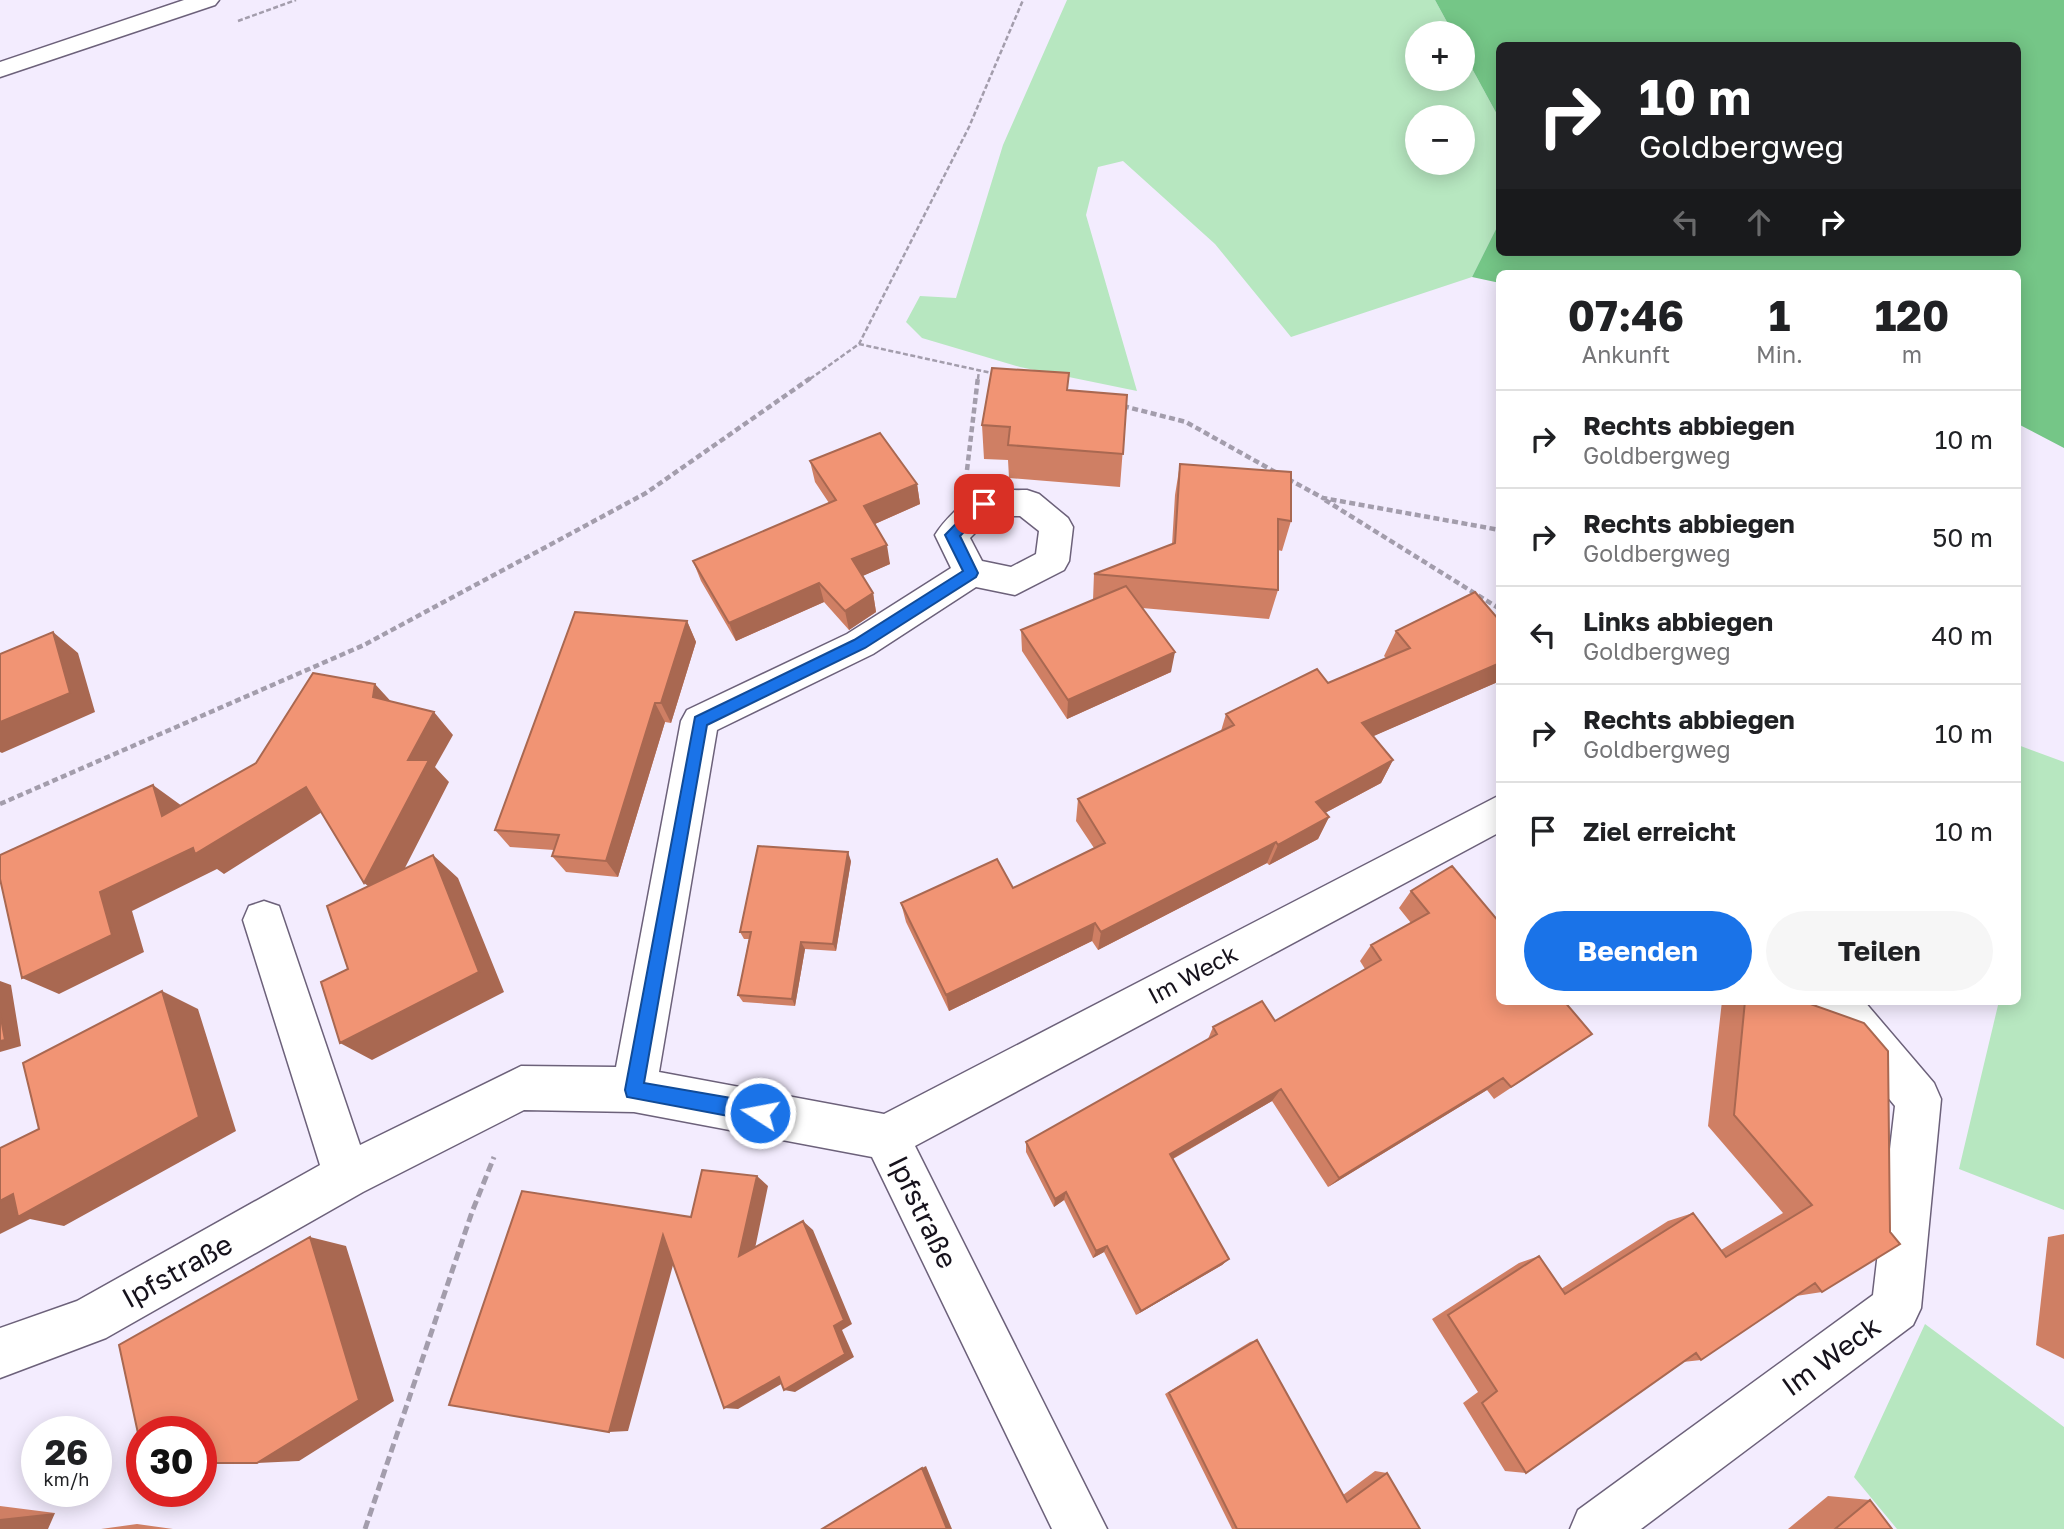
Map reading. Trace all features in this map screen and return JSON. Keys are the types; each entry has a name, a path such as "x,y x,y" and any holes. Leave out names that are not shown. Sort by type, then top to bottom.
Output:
{"street":[{"path":"0,70 206,0"},
{"path":"634,1090 700,721 860,644 971,573 1015,581 1052,561 1056,527 1027,503 984,504 952,535 971,573"},
{"name":"Im Weck","path":"886,1137 1496,814"},
{"path":"264,920 347,1175"},
{"name":"Im Weck","path":"1597,1529 1896,1308 1917,1100 1839,1005"},
{"name":"Ipfstraße","path":"0,1353 89,1321 347,1175 521,1088 634,1090 886,1137 1080,1529"}],"path":[{"path":"0,804 364,645 646,492 859,344 970,127 1023,0"},
{"path":"859,344 1005,376"},
{"path":"979,370 964,496 984,504"},
{"path":"1122,406 1186,422 1323,498 1496,606"},
{"path":"1323,498 1496,529"},
{"path":"365,1529 472,1212 521,1088"}],"green space":[{"path":"1067,0 1435,0 1446,21 1405,21 1405,91 1475,91 1475,74 1496,113 1496,229 1472,277 1291,337 1215,244 1123,161 1098,167 1086,215 1137,391 1020,367 922,338 906,322 920,296 956,298 1003,145"},
{"path":"1435,0 2064,0 2064,448 2021,426 2021,270 1496,270 1496,282 1472,277 1496,229 1496,256 2021,256 2021,42 1496,42 1496,113 1475,74 1475,21 1446,21"},
{"path":"2021,746 2064,762 2064,1210 1959,1169 1998,1005 2021,1005"},
{"path":"1925,1324 2064,1427 2064,1529 1897,1529 1854,1477"}],"building":[{"path":"992,368 1069,373 1067,390 1127,395 1123,454 1008,445 1010,427 982,425"},
{"path":"880,433 917,484 864,506 887,545 852,559 873,593 845,611 819,583 729,623 693,561 836,500 810,461"},
{"path":"1180,464 1291,472 1291,521 1278,519 1278,590 1094,574 1175,543"},
{"path":"1126,586 1175,652 1068,700 1021,630"},
{"path":"1475,592 1496,616 1496,665 1362,723 1393,760 1316,802 1329,817 1101,932 1095,923 946,995 901,903 997,859 1013,888 1105,843 1078,799 1234,725 1226,714 1317,669 1328,683 1410,648 1396,631"},
{"path":"575,612 687,621 661,703 655,703 606,861 552,856 559,835 495,830"},
{"path":"53,632 70,693 0,722 0,654"},
{"path":"313,673 375,684 373,697 434,712 408,760 429,760 364,883 306,787 195,854 193,848 100,892 112,935 22,978 0,879 0,855 153,785 162,816 256,763"},
{"path":"758,846 848,852 833,944 801,942 792,999 738,995 751,932 740,932"},
{"path":"433,855 479,972 340,1043 321,982 348,969 327,906"},
{"path":"1452,866 1496,918 1496,1005 1567,1005 1592,1034 1511,1087 1503,1078 1339,1178 1281,1089 1170,1154 1229,1259 1141,1311 1107,1246 1096,1251 1066,1192 1055,1199 1026,1142 1217,1034 1213,1027 1262,1001 1275,1021 1381,960 1371,945 1429,913 1411,891"},
{"path":"162,991 199,1117 18,1217 13,1194 0,1201 0,1148 39,1129 23,1063"},
{"path":"1745,1005 1813,1005 1864,1023 1888,1051 1890,1232 1900,1244 1822,1292 1815,1283 1701,1360 1696,1353 1526,1473 1482,1403 1497,1391 1448,1315 1539,1256 1565,1294 1693,1213 1726,1257 1812,1205 1734,1115"},
{"path":"0,1013 5,1040 0,1041"},
{"path":"702,1170 757,1176 739,1256 803,1221 844,1320 834,1326 845,1354 784,1390 779,1377 724,1408 663,1235 609,1432 449,1405 522,1191 691,1217"},
{"path":"310,1237 359,1400 257,1463 217,1463 217,1416 134,1416 119,1345"},
{"path":"1257,1340 1347,1502 1387,1473 1420,1529 1237,1529 1169,1393"},
{"path":"922,1468 947,1529 822,1529"},
{"path":"1870,1500 1892,1529 1835,1529"}],"route":[{"path":"760,1113 634,1090 700,721 860,644 971,573 952,535 984,504"}]}
